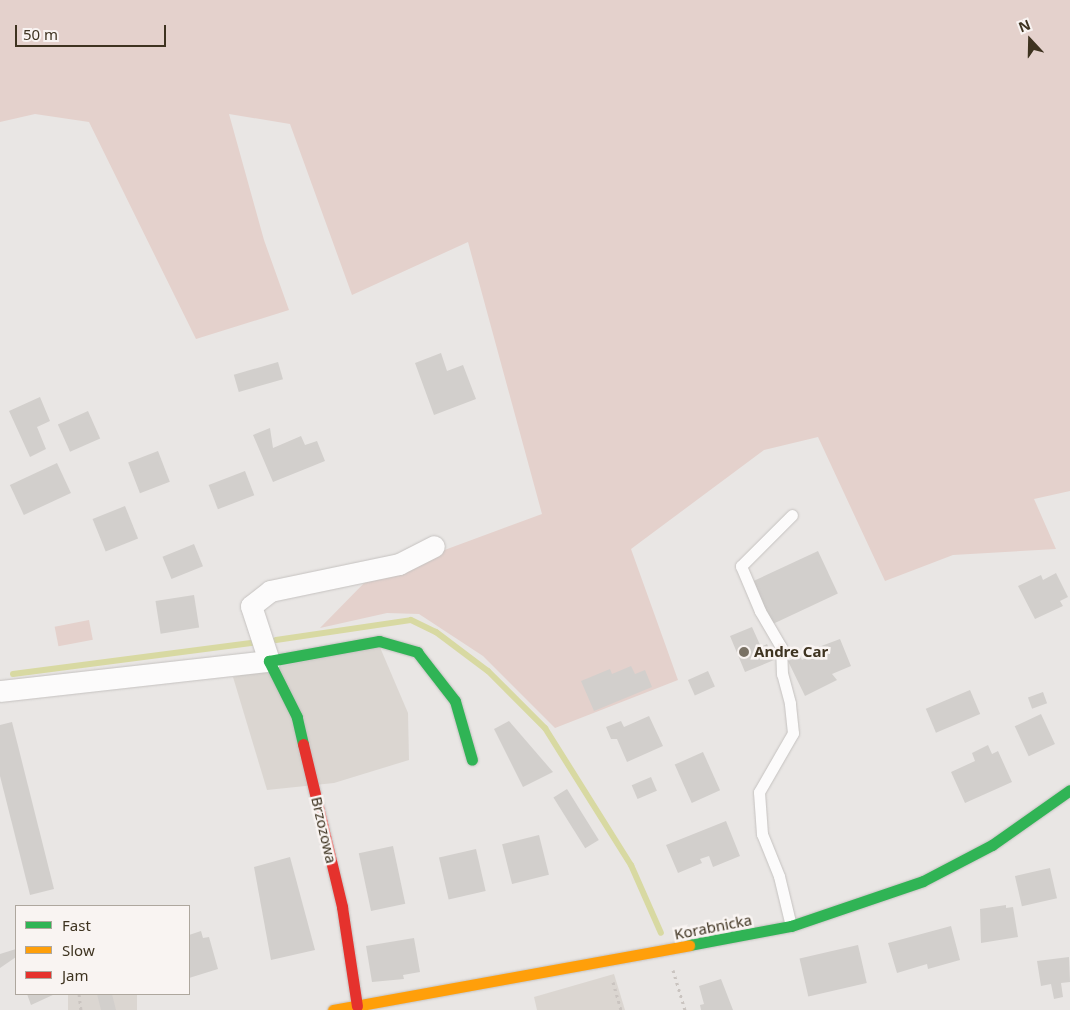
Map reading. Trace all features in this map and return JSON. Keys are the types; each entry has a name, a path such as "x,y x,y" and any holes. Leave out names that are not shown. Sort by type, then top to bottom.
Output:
{"street":[{"name":"Brzozowa","path":"357,1006 342,907 297,717 269,661 251,606 270,591 398,564 434,546"},
{"path":"0,690 269,661 379,640 417,652 455,701 472,760"},
{"name":"Korabnicka","path":"333,1010 669,951 791,926 922,881 992,845 1070,790"}],"lane":[{"path":"791,926 779,876 762,834 759,792 793,733 790,703 782,674 781,647 760,611 741,566 792,514"}],"path":[{"path":"669,951 685,1010"},
{"path":"608,961 621,1010"},
{"path":"79,995 81,1010"}],"shaded area":[{"path":"0,0 1070,0 1070,491 1034,499 1056,549 953,555 885,581 818,437 764,450 631,549 678,680 555,728 483,656 419,614 387,613 320,628 369,578 542,514 468,242 352,295 290,124 229,114 264,240 289,310 196,339 89,122 35,114 0,122"},
{"path":"89,620 93,640 58,646 55,627"},
{"path":"379,645 408,713 409,760 334,783 267,790 233,677"},
{"path":"614,974 625,1010 537,1010 534,997"},
{"path":"68,995 137,995 137,1010 68,1010"}],"building":[{"path":"441,353 447,371 463,365 476,399 434,415 415,363"},
{"path":"278,362 283,379 239,392 234,375"},
{"path":"40,397 50,421 37,427 46,449 30,457 9,411"},
{"path":"88,411 100,438 70,452 58,424"},
{"path":"270,428 273,448 301,436 305,445 317,441 325,461 273,482 253,435"},
{"path":"158,451 170,482 140,493 128,462"},
{"path":"57,463 71,493 24,515 10,485"},
{"path":"245,471 254,495 218,509 209,485"},
{"path":"125,506 138,538 106,552 93,519"},
{"path":"194,544 203,566 171,579 162,557"},
{"path":"818,551 838,594 772,624 752,582"},
{"path":"1056,573 1068,597 1060,601 1063,606 1035,619 1018,586 1041,575 1043,580"},
{"path":"194,595 199,628 161,634 155,601"},
{"path":"752,627 761,647 767,644 774,660 745,672 730,636"},
{"path":"840,639 851,666 832,674 837,680 805,696 788,661 800,656 802,660 818,652 816,648"},
{"path":"631,666 635,674 645,670 652,687 594,711 581,681 610,669 612,674"},
{"path":"708,671 715,687 695,695 688,680"},
{"path":"970,690 980,714 936,733 926,709"},
{"path":"1043,692 1047,703 1032,709 1028,697"},
{"path":"1041,714 1055,744 1029,756 1015,726"},
{"path":"649,716 663,746 627,762 617,739 611,739 606,727 621,721 624,727"},
{"path":"509,721 553,772 523,787 494,729"},
{"path":"12,722 54,889 30,895 0,776 0,725"},
{"path":"988,745 992,754 998,751 1012,782 965,803 951,772 975,761 972,753"},
{"path":"703,752 720,790 692,803 675,765"},
{"path":"651,777 657,791 638,799 632,785"},
{"path":"567,789 599,840 585,848 553,797"},
{"path":"726,821 740,856 713,867 709,856 700,859 702,863 678,873 666,845"},
{"path":"539,835 549,875 512,884 502,844"},
{"path":"393,846 405,904 371,911 359,853"},
{"path":"476,849 486,891 449,899 439,858"},
{"path":"290,857 315,950 271,960 254,867"},
{"path":"1050,868 1057,898 1022,906 1015,876"},
{"path":"1006,905 1006,908 1013,907 1018,937 981,943 980,909"},
{"path":"951,926 960,960 928,969 927,964 897,973 888,943"},
{"path":"201,931 203,938 209,937 218,969 190,978 190,935"},
{"path":"414,938 420,972 403,975 404,979 372,982 366,946"},
{"path":"858,945 867,983 808,996 800,958"},
{"path":"15,949 15,958 0,968 0,954"},
{"path":"1069,957 1070,982 1061,983 1063,997 1054,999 1051,984 1041,986 1037,961"},
{"path":"721,979 733,1010 701,1010 700,1005 704,1004 699,986"},
{"path":"27,995 53,995 31,1005"},
{"path":"97,995 112,995 116,1010 101,1010"}],"waterway":[{"path":"276,640 411,620 436,632 488,671 545,728 631,865 661,933"},
{"path":"13,674 253,643"}],"traffic: fast":[{"path":"303,744 297,717 269,661 379,641 417,652 455,701 472,760"},
{"path":"689,945 791,926 923,881 992,845 1070,790"}],"traffic: slow":[{"path":"333,1010 689,945"}],"traffic: jam":[{"path":"303,744 342,907 357,1006"}],"place":[{"name":"Andre Car","path":"744,652"}]}
